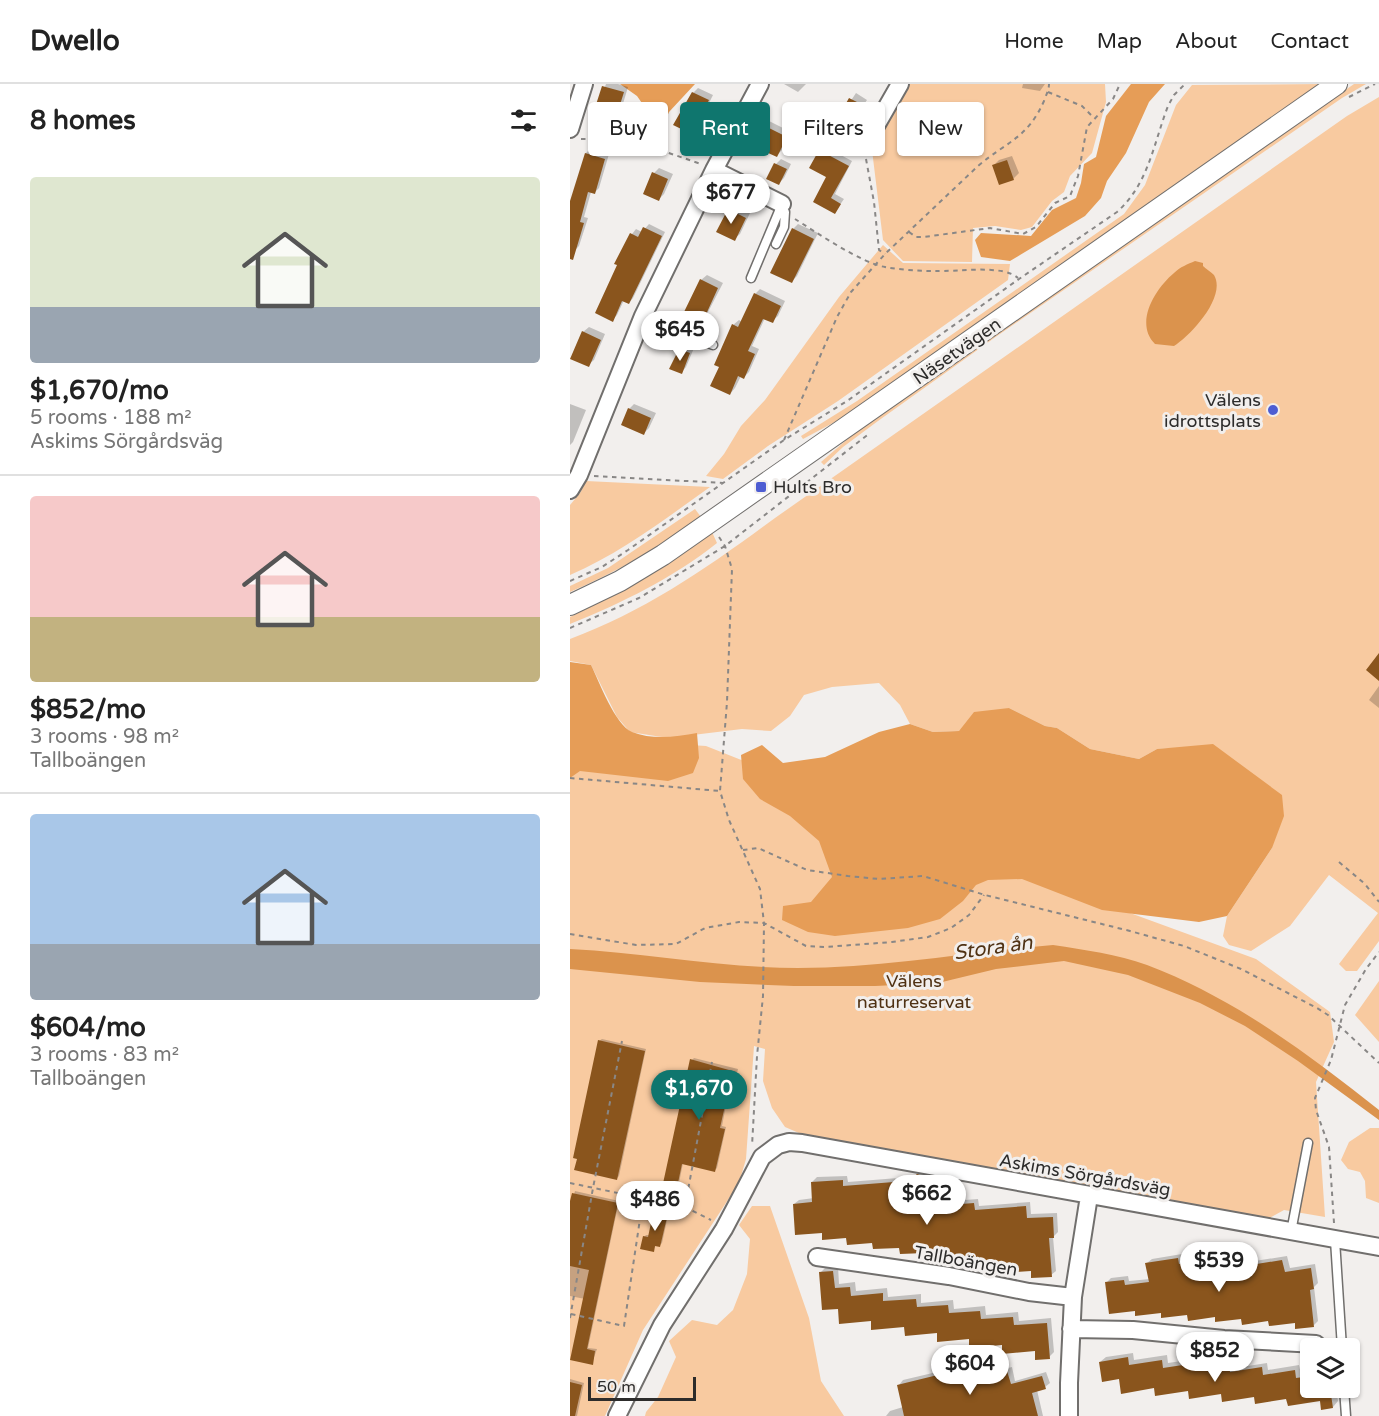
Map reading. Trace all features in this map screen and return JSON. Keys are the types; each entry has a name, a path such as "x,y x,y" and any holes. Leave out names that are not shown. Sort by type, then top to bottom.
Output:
{"street":[{"path":"574,134 584,84"},
{"path":"570,490 579,475 643,316 714,170 760,84"},
{"path":"885,110 900,84"},
{"name":"Näsetvägen","path":"570,605 620,581 663,555 1337,84"},
{"path":"714,170 782,209"},
{"name":"Askims Sörgårdsväg","path":"762,1157 778,1145 789,1142 802,1143 1379,1247"},
{"path":"617,1416 662,1325 724,1229 762,1157"},
{"path":"1069,1416 1073,1297 1089,1196"},
{"name":"Tallboängen","path":"817,1257 949,1276 1029,1292 1073,1297"},
{"path":"1071,1329 1133,1330 1224,1339 1300,1343"}],"lane":[{"path":"776,244 784,227 782,209"},
{"path":"752,278 782,209"},
{"path":"643,316 713,345"},
{"path":"1291,1232 1308,1143"},
{"path":"1335,1240 1341,1338"},
{"path":"1345,1398 1346,1416"}],"path":[{"path":"784,440 837,317 851,292 885,254 992,154 1022,135 1042,105 1049,84"},
{"path":"909,232 916,237 924,237 990,228 1023,234 1030,231 1055,203 1070,196 1078,176 1087,127 1113,99 1120,84"},
{"path":"570,581 602,567 628,550 784,440 847,401 1117,212 1140,186 1167,106 1185,84"},
{"path":"1048,92 1082,106 1095,118"},
{"path":"574,134 631,141 714,170"},
{"path":"866,156 874,202 876,236 879,250 885,254"},
{"path":"782,209 884,267 936,271 993,271 1014,274 1019,279"},
{"path":"579,475 725,483"},
{"path":"570,628 639,598 725,546 732,569 727,702 720,791 729,820 760,889 764,923 763,996 752,1146 762,1157"},
{"path":"570,778 720,791"},
{"path":"743,850 758,848 807,870 879,879 923,876 985,895 1184,946 1241,969 1317,1008 1379,1062"},
{"path":"1339,861 1365,884 1379,902"},
{"path":"570,934 636,945 676,944 705,928 739,922 764,923 806,946 825,947 892,942 928,937 951,927 969,915 985,895"},
{"path":"1335,1240 1329,1147 1316,1110 1316,1098 1331,1060 1345,1005 1379,952"},
{"path":"622,1041 570,1316 624,1326 643,1198"},
{"path":"685,1207 712,1062"},
{"path":"570,1183 685,1207 724,1229"}],"green space":[{"path":"909,84 1105,84 1106,102 1092,153 1070,176 1064,192 1052,201 1032,227 1021,230 995,226 973,228 972,262 903,261 883,240 873,156 885,156 885,127 897,105 897,156 984,156 984,102 899,102"},
{"path":"1322,84 846,416 803,439 801,436 857,401 1124,214 1145,185 1176,105 1192,85"},
{"path":"1354,84 1366,84 1342,98 997,336 843,447 824,465 821,462 858,430"},
{"path":"1379,97 1379,941 1357,971 1346,971 1339,964 1378,913 1329,875 1290,926 1251,951 1229,945 1223,936 1227,916 1272,848 1177,748 1157,749 1139,759 1090,749 1057,728 1045,726 1009,708 959,731 933,732 910,724 900,705 879,683 832,687 804,695 790,716 771,731 742,729 668,738 630,732 617,717 591,665 570,661 570,639 625,615 702,570 1347,116"},
{"path":"883,245 903,263 1010,264 1008,280 838,401 768,446 723,479 706,476 724,454 741,426 765,400 839,297"},
{"path":"586,481 710,487 625,546 570,575 570,505"},
{"path":"695,509 701,517 669,539 621,567 570,592 570,586 608,568"},
{"path":"712,532 717,543 700,556 628,598 570,624 570,617 607,598"},
{"name":"Välens naturreservat","path":"570,737 706,746 1100,902 1256,959 1330,1012 1334,1042 1316,1082 1325,1217 1284,1210 1266,1220 799,1133 785,1127 772,1108 763,1081 765,1049 754,1046 746,1159 739,1183 643,1330 605,1416 570,1416"},
{"path":"1379,981 1379,1042 1355,1015"},
{"path":"1370,1128 1379,1128 1379,1203 1366,1198 1365,1181 1360,1172 1348,1169 1341,1160 1349,1142"},
{"path":"752,1206 770,1206 809,1318 821,1381 844,1416 645,1416 658,1397 676,1357 669,1341 692,1320 717,1325 733,1310 747,1274 750,1239 739,1225"}],"shaded area":[{"path":"620,84 695,84 668,114 668,102 641,102 637,96"},
{"path":"1131,84 1165,84 1149,102 1126,153 1107,181 1101,198 1085,216 1010,261 981,257 975,240 981,233 1031,236 1052,210 1076,198 1084,164 1096,157 1106,116"},
{"path":"1195,261 1203,263 1203,266 1214,275 1217,284 1211,304 1197,325 1174,346 1155,344 1146,326 1154,297 1176,271"},
{"path":"570,662 591,665 614,712 632,732 656,737 697,733 699,758 693,773 668,781 580,771 570,778"},
{"path":"1009,708 1045,726 1057,728 1090,749 1139,759 1157,749 1213,744 1282,795 1284,816 1272,848 1227,916 1199,922 1102,910 1022,879 988,880 976,885 963,901 940,919 908,928 835,936 808,932 782,920 783,906 811,902 832,877 819,841 790,816 760,799 743,779 741,755 762,745 783,763 825,757 879,732 910,724 933,732 959,731 974,712"},
{"path":"1053,945 1136,961 1179,978 1240,1010 1325,1068 1379,1110 1379,1120 1245,1026 1200,1003 1128,975 1064,961 996,969 938,983 875,986 794,986 700,982 570,969 570,949 741,966 798,968 894,963"}],"building":[{"path":"602,86 624,92 621,102 597,102"},
{"path":"692,92 709,100 708,102 686,102"},
{"path":"680,113 680,128 673,125"},
{"path":"770,128 782,134 782,147 777,157 770,154"},
{"path":"585,153 588,156 605,159 595,194 588,192 580,222 584,223 573,260 570,259 570,201"},
{"path":"816,156 830,156 849,166 831,198 841,204 835,214 813,202 826,177 809,168"},
{"path":"1007,160 1014,180 999,185 992,165"},
{"path":"774,163 787,169 779,185 766,179"},
{"path":"652,172 668,179 659,201 643,194"},
{"path":"728,209 746,218 735,241 716,232"},
{"path":"643,227 662,236 629,304 622,301 613,322 595,313 617,265 614,264 630,233 638,237"},
{"path":"792,228 814,239 792,283 770,273"},
{"path":"700,279 718,288 703,321 684,312"},
{"path":"754,293 781,306 773,323 763,319 748,351 755,354 744,379 738,376 730,395 710,386 719,367 714,365 732,324 738,327"},
{"path":"582,331 601,340 589,367 570,359"},
{"path":"679,349 690,353 682,374 669,369"},
{"path":"628,408 651,418 644,435 621,425"},
{"path":"1379,653 1379,681 1366,670"},
{"path":"598,1040 645,1051 617,1180 574,1170 577,1159 573,1158"},
{"path":"690,1059 736,1072 730,1102 726,1101 720,1128 725,1129 715,1172 682,1164 676,1192 662,1188"},
{"path":"917,1174 920,1175 922,1200 948,1198 949,1205 974,1203 975,1210 1026,1206 1027,1218 1053,1217 1054,1238 1049,1238 1052,1277 1031,1278 1031,1271 1004,1273 1003,1267 979,1268 978,1263 952,1264 952,1256 925,1258 925,1253 900,1254 899,1248 873,1249 872,1243 847,1245 846,1238 822,1240 822,1233 795,1235 793,1204 812,1202 811,1182 843,1180 843,1186 894,1182 894,1194"},
{"path":"572,1193 618,1203 587,1349 595,1351 593,1365 570,1360 589,1270 570,1266"},
{"path":"654,1209 668,1213 660,1247 655,1246 654,1252 640,1249 643,1236 648,1237"},
{"path":"1178,1258 1179,1264 1204,1260 1206,1266 1231,1262 1232,1268 1282,1260 1285,1272 1311,1268 1314,1289 1310,1290 1314,1327 1295,1329 1295,1323 1269,1326 1268,1321 1242,1325 1241,1319 1215,1322 1215,1317 1188,1321 1187,1315 1161,1318 1161,1313 1135,1316 1135,1311 1109,1314 1105,1282 1124,1280 1125,1285 1149,1282 1145,1263"},
{"path":"833,1271 835,1288 850,1287 851,1296 883,1293 883,1301 916,1299 917,1307 948,1305 949,1313 980,1311 981,1319 1013,1317 1014,1325 1047,1323 1050,1359 1035,1360 1035,1351 1002,1354 1002,1345 969,1348 969,1339 937,1342 937,1333 905,1336 904,1327 871,1330 871,1321 839,1324 838,1309 822,1310 819,1272"},
{"path":"1128,1357 1129,1365 1162,1360 1163,1368 1196,1363 1197,1370 1229,1365 1230,1372 1262,1367 1263,1375 1295,1370 1296,1378 1300,1377 1300,1398 1332,1398 1333,1408 1321,1410 1320,1401 1288,1406 1286,1399 1255,1404 1254,1397 1222,1402 1221,1394 1189,1399 1188,1391 1155,1396 1154,1388 1121,1394 1119,1379 1102,1382 1099,1362"},
{"path":"981,1370 982,1377 1007,1371 1011,1384 1042,1376 1046,1389 1032,1393 1038,1416 904,1416 897,1385 954,1371 956,1377"},
{"path":"570,1382 582,1385 575,1416 570,1416"}],"place":[{"name":"Välens idrottsplats","path":"1273,410"},
{"name":"Hults Bro","path":"761,487"}],"water label":[{"name":"Stora ån","path":"993,947"}]}
